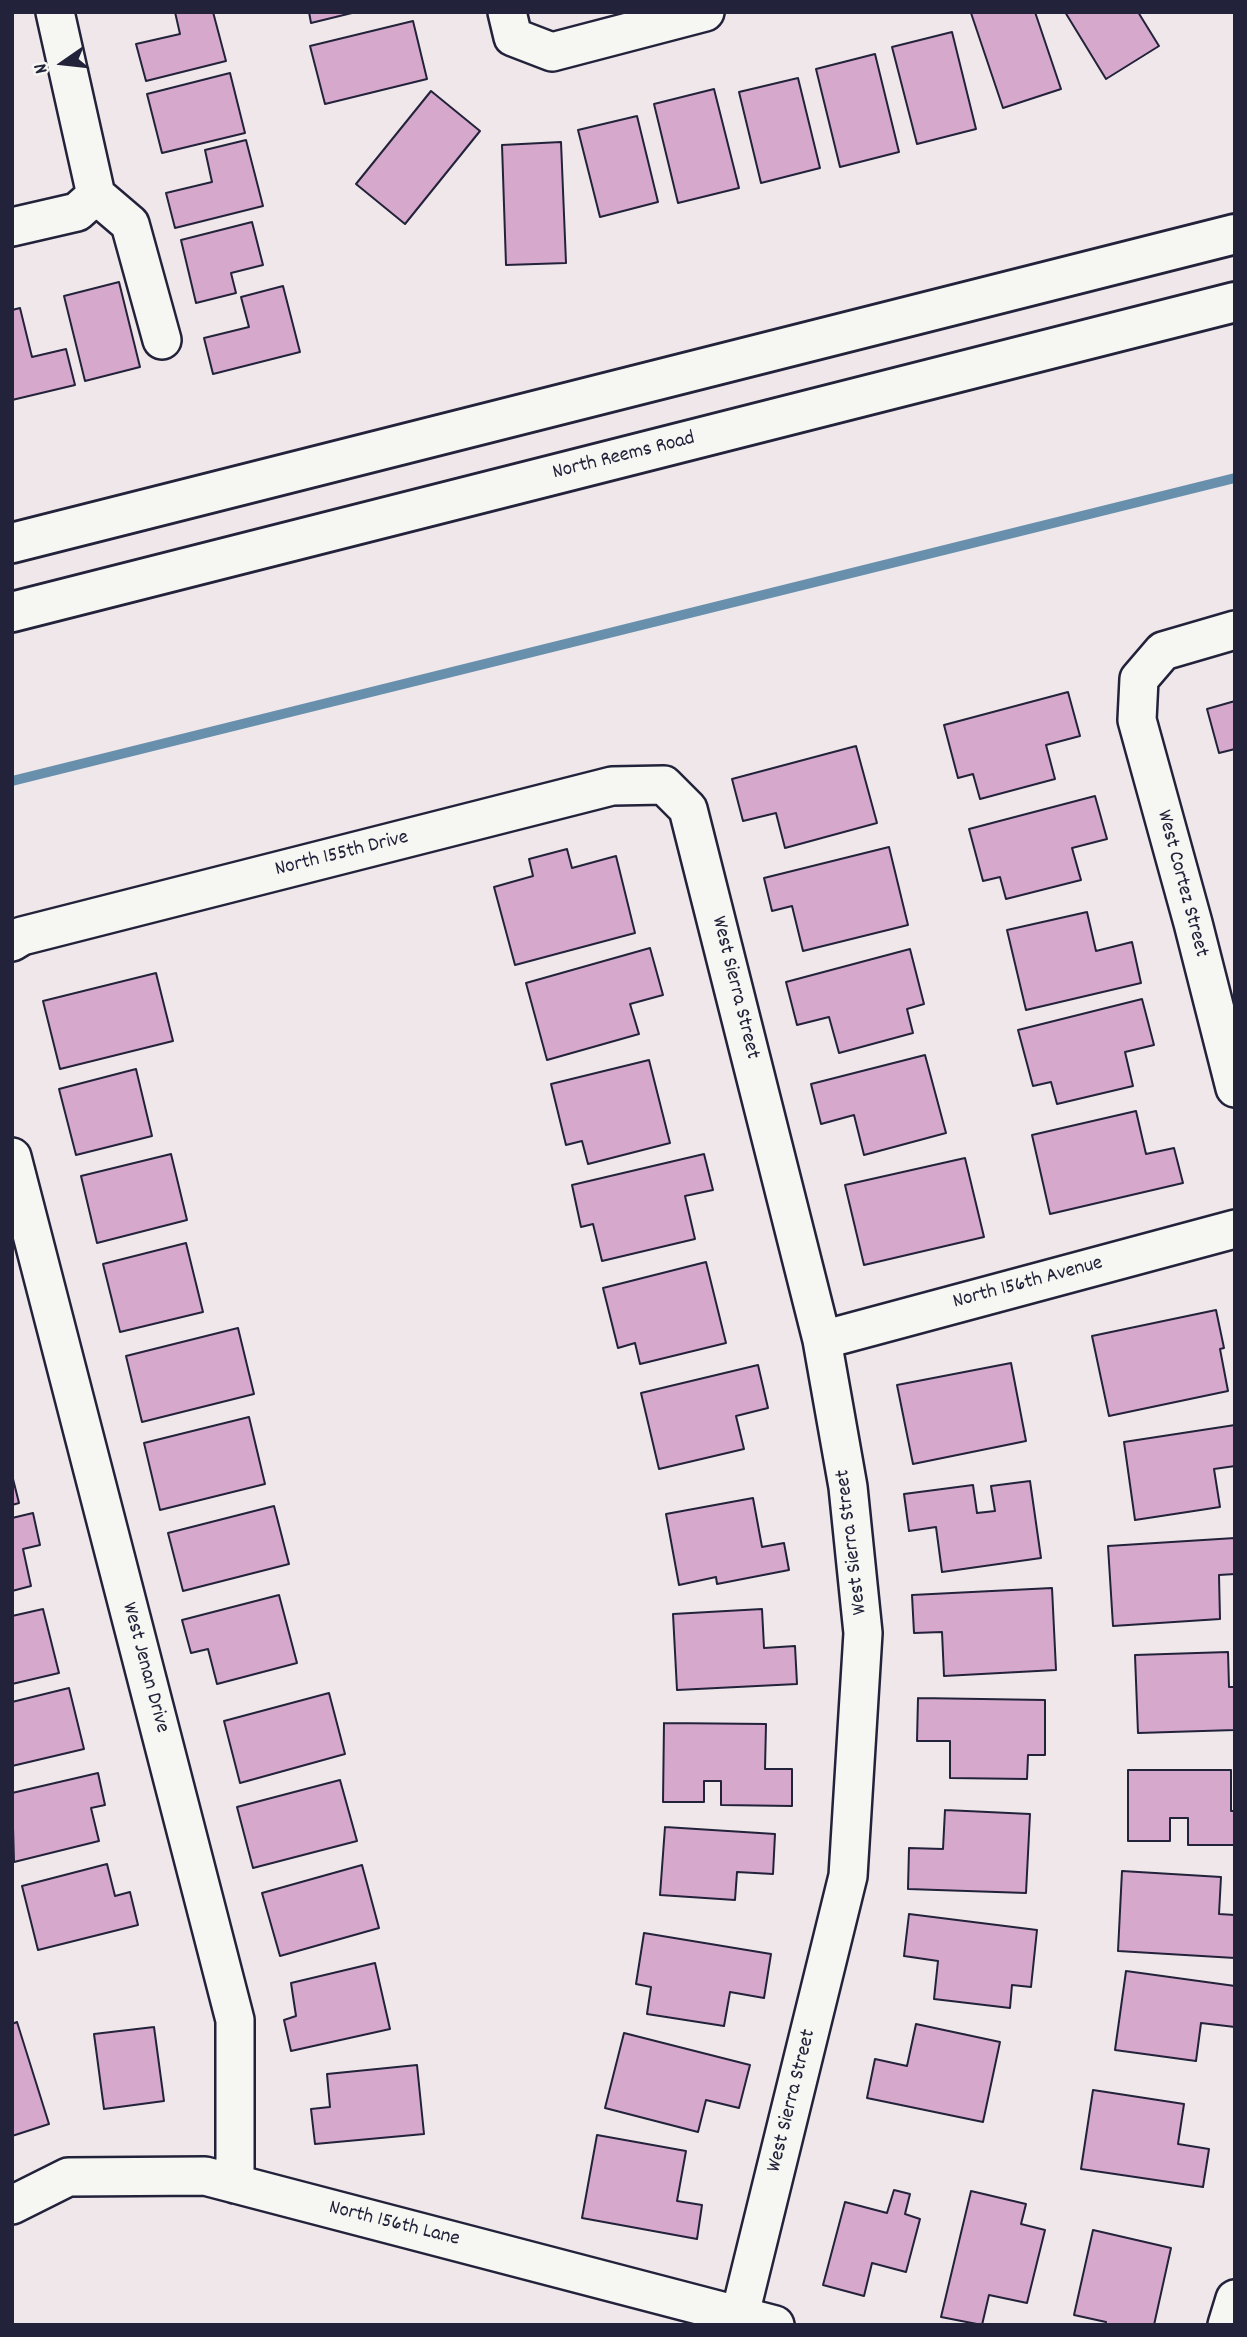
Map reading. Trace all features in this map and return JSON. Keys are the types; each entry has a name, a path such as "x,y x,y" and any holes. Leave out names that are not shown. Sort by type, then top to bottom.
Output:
{"main road":[{"path":"12,543 1235,234"},
{"name":"North Reems Road","path":"12,612 1235,302"}],"street":[{"path":"55,12 96,195 130,224 162,340"},
{"path":"510,25 552,52 705,12"},
{"path":"12,227 77,212 96,195"},
{"name":"West Cortez Street","path":"1235,630 1163,651 1139,679 1137,720 1235,1088"},
{"name":"North 155th Drive","path":"17,939 612,786 664,785"},
{"name":"West Sierra Street","path":"664,785 688,810 822,1340 848,1487 863,1633 848,1876 740,2314"},
{"name":"West Jenan Drive","path":"12,1157 235,2020 235,2184"},
{"name":"North 156th Avenue","path":"822,1340 1235,1229"},
{"name":"North 156th Lane","path":"12,2205 68,2177 205,2176 775,2325"},
{"path":"1227,2325 1235,2299"}],"building":[{"path":"175,12 213,12 226,61 146,81 136,44 180,34"},
{"path":"309,12 356,12 311,23"},
{"path":"1035,12 1061,89 1003,108 971,13"},
{"path":"1065,12 1138,12 1159,46 1106,79"},
{"path":"413,21 427,79 325,104 310,46"},
{"path":"952,32 976,129 917,144 892,47"},
{"path":"875,54 899,152 840,167 816,69"},
{"path":"230,73 245,133 162,153 147,94"},
{"path":"798,78 820,168 761,183 739,92"},
{"path":"714,89 739,188 678,203 654,104"},
{"path":"431,91 480,131 405,224 356,184"},
{"path":"637,116 658,202 600,217 578,130"},
{"path":"246,140 263,206 175,228 166,193 212,182 205,150"},
{"path":"561,142 566,263 506,265 502,145"},
{"path":"252,222 263,265 231,273 236,293 196,303 181,240"},
{"path":"119,282 140,367 85,381 64,296"},
{"path":"283,286 300,352 213,374 204,338 249,327 241,297"},
{"path":"20,308 32,357 66,349 75,385 12,400 12,310"},
{"path":"1068,692 1080,736 1046,745 1055,779 980,799 973,774 958,778 944,725"},
{"path":"1235,701 1235,749 1219,753 1207,709"},
{"path":"856,746 877,823 785,848 776,813 743,821 732,779"},
{"path":"1095,796 1107,839 1072,848 1081,880 1006,899 1000,877 983,881 969,829"},
{"path":"889,847 908,925 803,951 792,906 772,911 764,878"},
{"path":"567,849 572,868 616,856 635,933 515,965 494,887 533,876 529,859"},
{"path":"1087,912 1096,951 1132,942 1141,983 1026,1010 1007,930"},
{"path":"650,948 663,995 630,1004 639,1034 547,1060 526,983"},
{"path":"910,949 924,1004 907,1009 913,1033 839,1053 829,1017 797,1025 786,982"},
{"path":"156,973 173,1041 60,1069 43,1001"},
{"path":"1142,999 1154,1045 1125,1052 1133,1086 1057,1104 1051,1082 1033,1086 1018,1030"},
{"path":"925,1055 946,1133 864,1155 854,1115 821,1124 811,1084"},
{"path":"649,1060 670,1143 588,1164 582,1141 566,1145 551,1084"},
{"path":"136,1069 152,1136 76,1155 59,1089"},
{"path":"1136,1111 1146,1154 1174,1148 1183,1183 1050,1214 1032,1135"},
{"path":"171,1154 187,1220 97,1243 81,1176"},
{"path":"704,1154 713,1190 685,1196 695,1239 602,1261 593,1224 581,1227 572,1185"},
{"path":"965,1158 984,1237 864,1265 845,1185"},
{"path":"186,1243 203,1312 120,1332 103,1264"},
{"path":"706,1262 726,1343 640,1364 635,1343 618,1348 603,1288"},
{"path":"1216,1310 1224,1348 1220,1349 1228,1391 1109,1416 1092,1336"},
{"path":"238,1328 254,1394 142,1422 126,1356"},
{"path":"1011,1363 1026,1441 913,1464 897,1385"},
{"path":"758,1365 768,1408 736,1416 744,1449 659,1469 641,1393"},
{"path":"249,1417 265,1484 160,1510 144,1443"},
{"path":"1235,1425 1235,1466 1214,1469 1220,1507 1135,1520 1124,1442"},
{"path":"12,1475 19,1503 12,1505"},
{"path":"1030,1481 1041,1558 942,1572 936,1527 909,1531 904,1494 973,1485 977,1513 995,1511 991,1486"},
{"path":"753,1498 762,1547 784,1543 789,1570 717,1584 716,1577 679,1585 666,1514"},
{"path":"274,1506 289,1564 183,1591 168,1533"},
{"path":"33,1513 40,1545 23,1549 31,1586 12,1591 12,1518"},
{"path":"1235,1538 1235,1574 1219,1575 1220,1619 1113,1626 1108,1546"},
{"path":"1052,1588 1056,1670 944,1676 942,1632 914,1633 912,1595"},
{"path":"279,1595 297,1663 217,1684 208,1649 191,1653 182,1620"},
{"path":"43,1609 59,1673 12,1684 12,1616"},
{"path":"762,1609 764,1648 795,1646 797,1684 677,1690 673,1614"},
{"path":"1228,1652 1229,1687 1235,1687 1235,1730 1138,1733 1135,1655"},
{"path":"69,1688 84,1749 12,1766 12,1702"},
{"path":"329,1693 345,1754 240,1783 224,1721"},
{"path":"918,1698 1045,1700 1045,1755 1028,1755 1027,1779 950,1778 950,1741 917,1741"},
{"path":"664,1723 766,1724 765,1769 792,1769 792,1806 721,1805 721,1781 704,1781 704,1802 663,1802"},
{"path":"1128,1770 1231,1770 1231,1811 1235,1811 1235,1845 1188,1845 1188,1818 1170,1818 1170,1841 1128,1841"},
{"path":"98,1773 105,1805 91,1808 99,1841 14,1862 12,1793"},
{"path":"340,1780 357,1841 253,1868 237,1807"},
{"path":"945,1810 1030,1814 1026,1893 908,1889 909,1848 943,1849"},
{"path":"665,1827 775,1834 773,1874 737,1872 735,1900 660,1895"},
{"path":"107,1864 115,1896 130,1892 138,1925 38,1950 22,1886"},
{"path":"362,1865 379,1928 280,1956 262,1893"},
{"path":"1122,1871 1221,1877 1219,1914 1235,1915 1235,1958 1118,1951"},
{"path":"909,1914 1037,1930 1031,1987 1012,1985 1010,2008 934,1999 938,1961 904,1956"},
{"path":"644,1933 771,1954 764,1998 730,1992 724,2026 647,2014 651,1987 636,1984"},
{"path":"375,1963 390,2029 291,2051 284,2020 296,2016 291,1983"},
{"path":"1126,1971 1235,1986 1235,2027 1201,2023 1196,2061 1115,2050"},
{"path":"17,2022 49,2124 12,2136 12,2024"},
{"path":"916,2024 1000,2042 983,2122 867,2098 875,2059 907,2066"},
{"path":"154,2027 164,2101 104,2109 94,2034"},
{"path":"624,2033 750,2065 739,2108 706,2100 698,2132 605,2108"},
{"path":"417,2065 424,2134 315,2144 311,2109 330,2107 327,2074"},
{"path":"1093,2090 1184,2104 1178,2144 1209,2149 1203,2187 1081,2169"},
{"path":"597,2135 686,2151 677,2201 702,2205 697,2239 582,2218"},
{"path":"894,2190 910,2194 905,2214 920,2219 906,2272 872,2263 864,2296 823,2285 845,2202 887,2213"},
{"path":"971,2191 1026,2204 1021,2224 1045,2230 1027,2303 989,2295 982,2325 941,2317"},
{"path":"1093,2230 1171,2248 1154,2325 1105,2325 1106,2322 1074,2315"}],"waterway":[{"path":"12,781 1235,478"}]}
